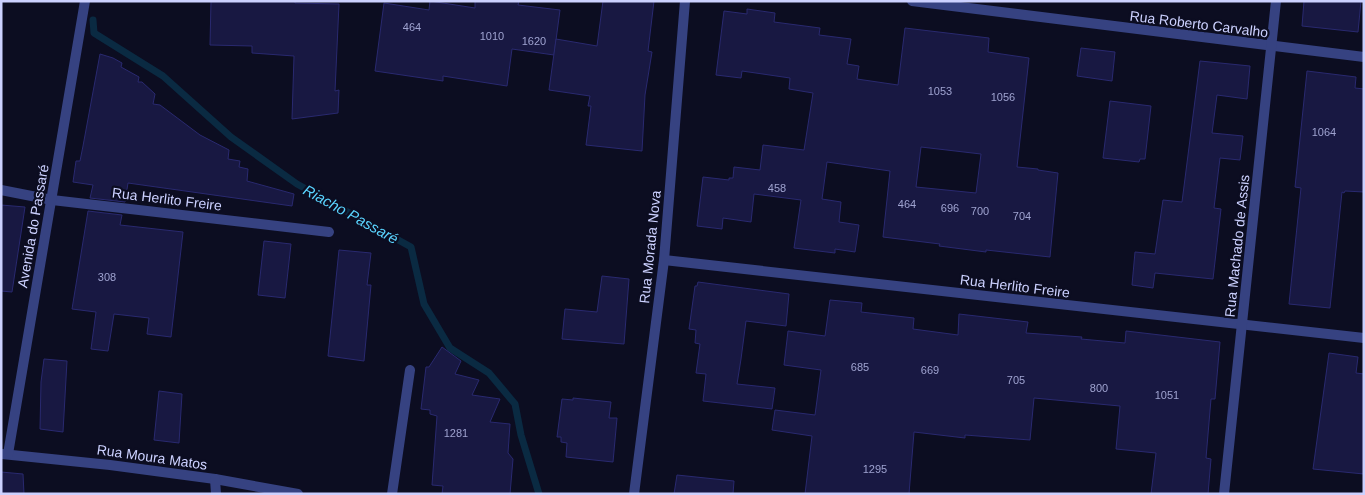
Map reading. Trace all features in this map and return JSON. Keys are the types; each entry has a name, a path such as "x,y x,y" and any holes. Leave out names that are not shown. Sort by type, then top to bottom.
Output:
{"street":[{"name":"Avenida do Passaré","path":"4,454 52,200 85,1"},
{"name":"Rua Morada Nova","path":"634,494 664,260 685,1"},
{"name":"Rua Roberto Carvalho","path":"912,1 1271,47 1364,57"},
{"name":"Rua Machado de Assis","path":"1224,494 1276,1"},
{"name":"Rua Herlito Freire","path":"1,190 52,200 329,232"},
{"name":"Rua Herlito Freire","path":"664,260 1242,326 1364,338"},
{"path":"392,494 410,370"},
{"name":"Rua Moura Matos","path":"4,454 110,465 298,494"},
{"path":"215,480 216,494"}],"building":[{"path":"211,1 295,1 295,3 339,4 335,91 339,90 338,113 292,119 294,56 252,53 252,46 210,45"},
{"path":"430,1 475,8 475,1 519,1 518,5 560,10 554,55 512,49 507,86 443,76 443,81 375,71 384,3 429,10"},
{"path":"603,1 654,1 648,51 652,52 645,95 642,151 586,145 591,106 588,106 590,96 549,90 556,39 597,46"},
{"path":"1304,1 1361,1 1358,32 1302,26"},
{"path":"747,9 775,13 774,22 820,28 819,35 851,39 847,64 859,66 857,79 898,85 905,28 989,38 988,52 1029,58 1017,167 1058,173 1050,257 986,250 986,252 883,237 890,171 827,162 822,199 841,202 839,222 859,225 855,252 835,249 835,253 794,248 801,200 754,194 751,222 723,218 722,229 697,226 703,177 729,180 729,178 733,178 734,167 760,170 763,145 804,150 813,93 789,89 790,78 742,71 741,78 716,75 724,11 747,14","holes":["921,147 981,154 976,193 916,187"]},
{"path":"1081,48 1115,52 1112,81 1077,76"},
{"path":"100,54 122,63 121,67 139,77 138,82 142,82 155,94 153,104 160,105 200,135 229,150 228,159 240,161 239,167 248,169 247,181 294,194 292,206 128,183 125,202 90,198 93,185 73,182 76,161 80,161"},
{"path":"1200,61 1250,66 1247,99 1217,95 1212,133 1243,136 1240,160 1220,158 1214,208 1221,209 1213,279 1155,273 1153,288 1132,285 1135,252 1155,254 1163,200 1182,202"},
{"path":"1307,71 1356,77 1355,88 1364,89 1364,192 1342,192 1330,308 1289,304 1301,188 1295,187"},
{"path":"1110,101 1151,106 1145,159 1140,159 1139,162 1103,158"},
{"path":"1,205 25,207 12,292 1,291"},
{"path":"88,211 122,215 120,225 183,232 171,337 147,334 149,318 114,314 108,351 91,349 96,312 72,309"},
{"path":"264,241 291,244 285,298 258,295"},
{"path":"339,250 371,253 367,285 371,285 364,361 328,356"},
{"path":"602,276 629,279 624,344 562,339 565,309 597,312"},
{"path":"698,282 789,294 786,326 746,321 737,384 775,388 772,409 703,401 706,374 696,373 700,344 695,343 696,330 689,329 695,286 697,286"},
{"path":"830,300 862,303 861,312 914,318 913,329 958,335 959,314 1028,322 1026,333 1082,337 1081,339 1125,343 1126,331 1220,342 1215,399 1211,399 1206,458 1211,459 1208,494 1151,494 1156,453 1116,449 1120,406 1034,398 1030,440 965,435 965,438 914,432 909,494 805,494 812,436 772,430 775,410 815,415 821,370 784,365 788,331 825,336"},
{"path":"442,347 461,361 455,374 479,380 472,395 500,399 490,422 510,424 508,453 513,459 510,494 442,494 443,486 432,485 437,416 430,414 430,410 421,409 426,367 429,367"},
{"path":"1329,353 1358,357 1356,373 1364,374 1364,474 1313,469"},
{"path":"44,359 67,361 63,432 40,429 41,382"},
{"path":"159,391 182,394 179,443 154,440"},
{"path":"573,398 611,402 609,418 617,418 613,462 566,457 567,443 561,442 561,437 557,437 562,399 573,400"},
{"path":"1,472 23,474 24,494 1,494"},
{"path":"677,475 734,481 733,494 674,494"}],"waterway":[{"name":"Riacho Passaré","path":"93,20 94,33 163,76 231,137 297,184 411,247 424,304 450,348 489,373 515,404 521,435 539,494"}]}
